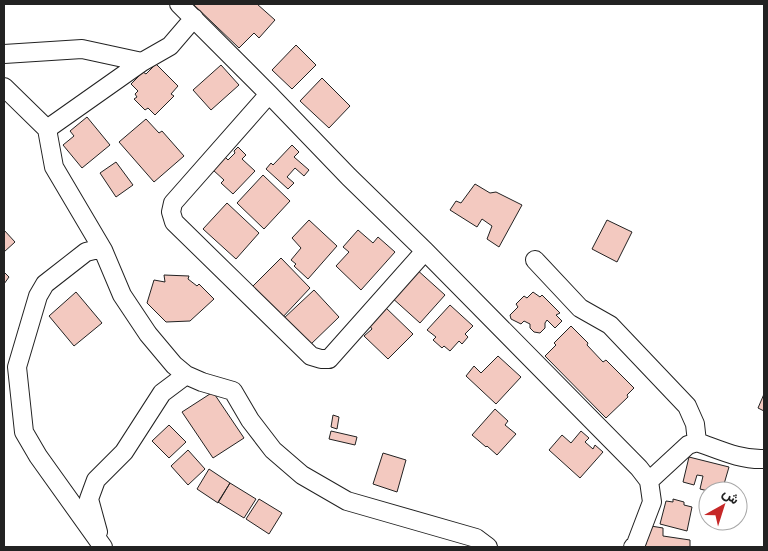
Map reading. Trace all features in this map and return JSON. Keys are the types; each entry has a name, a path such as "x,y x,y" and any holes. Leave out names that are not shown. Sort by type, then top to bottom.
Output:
{"street":[{"path":"179,4 639,468 649,481 652,502 633,547"},
{"path":"47,129 142,62 170,46 194,18"},
{"path":"4,54 82,49 142,62"},
{"path":"4,87 47,129 54,166 103,250 122,295 148,334 174,365 186,375 233,391 250,420 273,450 302,475 348,501 476,538 488,547"},
{"path":"269,94 172,203 171,212 174,222 311,356 321,359 328,359 425,251"},
{"path":"102,547 38,456 24,432 17,367 38,296 45,284 86,252 103,250"},
{"path":"535,260 580,308 610,325 687,406 695,424 697,442"},
{"path":"102,547 89,499 96,480 124,452 162,393 186,375"},
{"path":"649,481 688,445 697,442 731,455 764,459"}],"building":[{"path":"193,4 257,4 275,20 259,38 254,33 239,48"},
{"path":"296,45 316,65 292,89 272,70"},
{"path":"156,64 178,86 171,94 174,96 155,115 148,108 145,110 134,99 137,97 135,94 138,91 131,84 143,72 146,74"},
{"path":"221,65 239,85 211,110 193,90"},
{"path":"322,78 350,106 329,128 300,101"},
{"path":"87,117 110,145 82,168 63,145 74,136 70,131"},
{"path":"146,119 159,133 162,131 184,156 154,182 119,142"},
{"path":"292,145 299,152 294,157 309,170 304,176 295,168 287,177 294,183 288,189 266,169 271,163 273,165"},
{"path":"238,147 246,155 242,159 255,171 233,194 221,183 224,180 213,170 222,154 228,160"},
{"path":"116,162 133,185 116,197 100,173"},
{"path":"263,175 290,201 264,229 237,203"},
{"path":"475,184 490,193 496,192 522,205 499,247 487,239 492,226 482,219 477,227 450,210 456,201 461,203"},
{"path":"227,203 259,233 236,259 203,229"},
{"path":"309,220 337,246 308,279 294,266 296,264 291,260 301,248 292,238"},
{"path":"607,220 632,232 617,262 592,249"},
{"path":"4,230 15,242 4,252"},
{"path":"358,230 373,243 378,237 395,252 361,290 336,266 349,252 343,247"},
{"path":"281,258 310,288 281,319 251,288"},
{"path":"415,268 445,295 420,323 390,296"},
{"path":"4,272 9,277 4,284"},
{"path":"164,275 189,276 188,279 197,286 199,284 214,299 190,321 166,322 147,303 154,280 165,282"},
{"path":"314,290 339,317 309,346 283,319"},
{"path":"76,292 102,323 74,346 49,316"},
{"path":"533,292 540,297 542,295 560,313 556,315 562,321 555,328 547,320 545,328 540,333 534,332 530,328 530,324 524,321 521,324 511,319 510,315 518,307 516,304 524,296 527,298"},
{"path":"450,305 473,326 465,334 468,337 462,344 459,341 450,351 444,346 442,348 433,340 436,337 427,330"},
{"path":"384,306 413,334 388,359 364,336 372,329 370,326 377,318 375,316"},
{"path":"571,326 603,362 606,360 634,388 627,395 628,397 606,418 545,356 556,345 554,343"},
{"path":"498,356 521,377 496,404 466,376 474,366 481,373"},
{"path":"213,392 244,438 213,458 182,412"},
{"path":"764,394 764,411 758,408"},
{"path":"495,409 508,421 505,425 516,434 497,455 472,435"},
{"path":"333,415 339,417 337,429 331,427"},
{"path":"169,425 186,442 169,458 152,441"},
{"path":"331,431 357,437 355,445 329,439"},
{"path":"581,431 589,438 585,442 593,449 595,445 603,452 580,478 549,450 562,435 571,443"},
{"path":"188,450 205,469 188,485 171,466"},
{"path":"383,453 406,460 397,492 373,484"},
{"path":"689,457 729,467 725,481 702,481 703,476 697,475 694,485 683,482"},
{"path":"209,469 230,483 218,503 197,489"},
{"path":"230,483 256,499 244,518 218,502"},
{"path":"259,499 282,513 269,534 246,519"},
{"path":"673,499 684,502 684,505 692,507 687,531 660,524 666,501 673,502"},
{"path":"651,526 663,528 663,536 690,540 690,547 645,547"}]}
